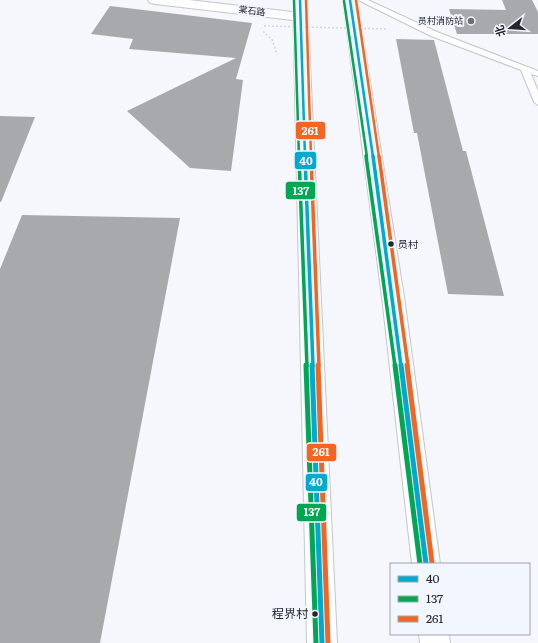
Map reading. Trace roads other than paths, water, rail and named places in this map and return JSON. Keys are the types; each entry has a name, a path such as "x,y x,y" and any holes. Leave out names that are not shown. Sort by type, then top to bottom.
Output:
{"main road":[{"name":"棠石路","path":"155,0 300,8"},
{"path":"350,0 393,297 426,563"},
{"path":"300,8 322,643"}],"lane":[{"path":"362,0 434,34 538,74"},
{"path":"525,69 538,102"}],"place":[{"name":"员村消防站","path":"471,21"},
{"name":"员村","path":"391,244"},
{"name":"程界村","path":"315,614"}]}
